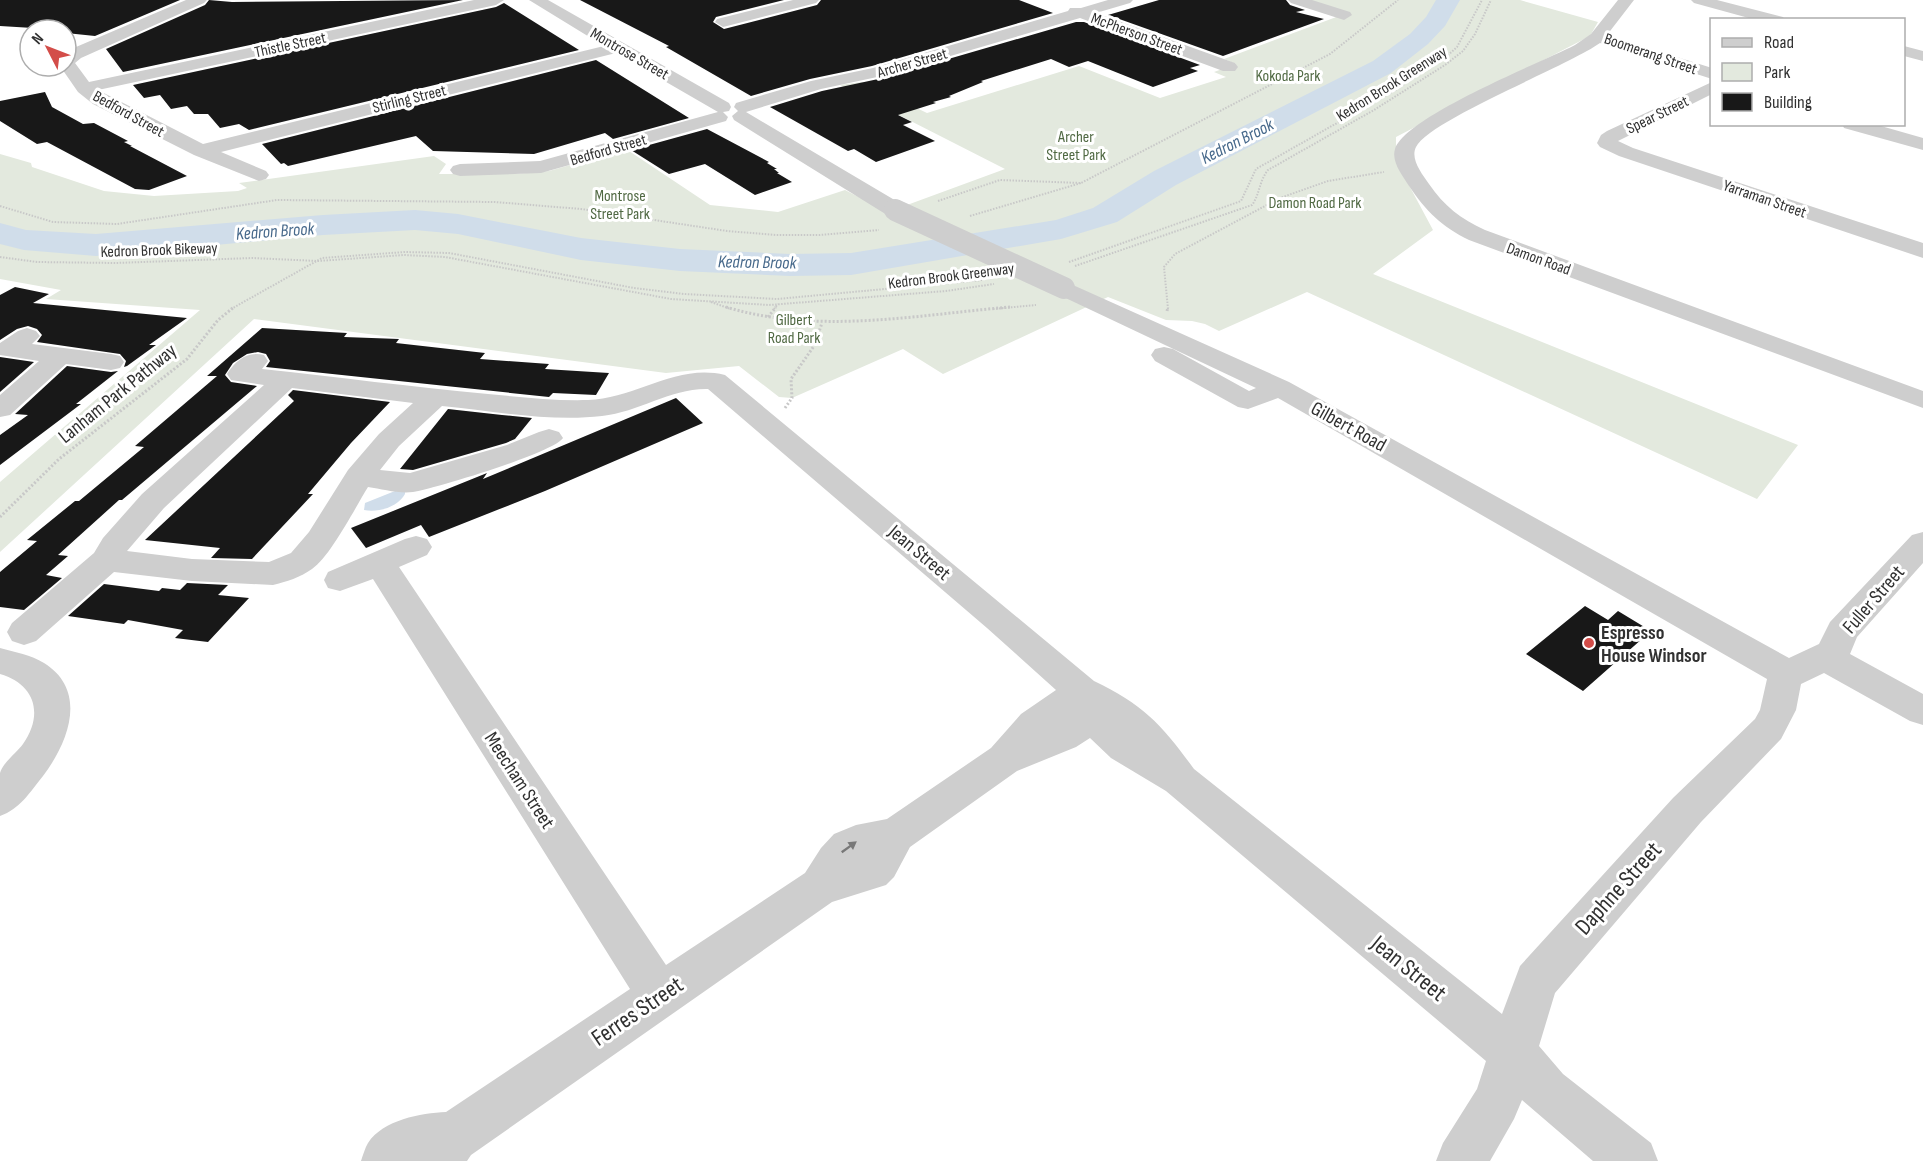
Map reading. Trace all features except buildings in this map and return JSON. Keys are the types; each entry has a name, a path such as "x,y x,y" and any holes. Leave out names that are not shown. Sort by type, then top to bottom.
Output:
{"street":[{"name":"Bedford Street","path":"151,19 182,0"},
{"name":"Bedford Street","path":"199,0 151,19 68,58 66,62 84,87 99,100 201,151 259,176"},
{"path":"410,0 430,14"},
{"name":"Thistle Street","path":"84,87 496,0"},
{"name":"Montrose Street","path":"537,0 731,112 889,219"},
{"path":"723,22 812,0"},
{"name":"Archer Street","path":"731,112 817,85 876,72 1125,0"},
{"path":"1296,0 1344,15"},
{"name":"Boomerang Street","path":"1626,0 1597,37 1625,44 1710,73"},
{"path":"1699,0 1769,18"},
{"path":"1728,7 1745,0"},
{"name":"McPherson Street","path":"1055,3 1228,67"},
{"path":"1408,169 1404,149 1408,141 1416,134 1597,37"},
{"name":"Stirling Street","path":"201,151 618,47"},
{"path":"1905,51 1923,56"},
{"name":"Spear Street","path":"1608,144 1608,139 1614,135 1710,88"},
{"name":"Bedford Street","path":"460,170 541,167 731,112"},
{"path":"1858,126 1923,144"},
{"path":"1889,126 1923,138"},
{"name":"Yarraman Street","path":"1608,144 1923,251"},
{"name":"Damon Road","path":"1408,169 1434,207 1450,223 1923,400"},
{"name":"Gilbert Road","path":"889,219 1069,282 1144,324 1279,387 1788,674"},
{"path":"1069,282 1116,327 1246,401 1252,401 1279,387"},
{"path":"27,336 8,349 111,362"},
{"path":"0,409 61,355"},
{"name":"Jean Street","path":"255,361 240,374 435,398 558,408 603,408 637,400 675,384 697,379 715,381 765,420 1095,704 1108,733 1133,754 1180,780 1512,1052 1546,1091 1633,1161"},
{"path":"24,632 107,560 114,546 153,501 286,379"},
{"path":"107,560 192,570 273,574 302,561 320,539 359,477 389,440 435,398"},
{"path":"359,477 411,483 517,451 549,438"},
{"name":"Fuller Street","path":"1827,658 1835,651 1842,631 1923,543"},
{"path":"340,580 416,547"},
{"name":"Meecham Street","path":"380,564 660,995"},
{"path":"1788,674 1827,658 1923,711"},
{"path":"0,661 37,675 50,693 54,718 40,749 0,799"},
{"name":"Daphne Street","path":"1461,1161 1497,1102 1536,981 1687,810 1768,729 1778,710 1783,682 1788,674"},
{"name":"Ferres Street","path":"386,1161 395,1151 417,1139 445,1149 660,995 820,885 871,872 879,864 896,835 1004,760 1063,736 1095,704"}],"path":[{"path":"969,216 1081,183 1330,54 1398,0"},
{"path":"1069,282 1241,201 1245,197 1250,177 1256,169 1397,89 1448,55 1457,47 1482,0"},
{"name":"Kedron Brook Greenway","path":"1252,205 1257,200 1260,177 1268,170 1399,96 1463,51 1475,34 1491,0"},
{"path":"1144,324 1168,310 1164,267 1175,254 1280,198 1328,181 1408,169"},
{"path":"939,201 1000,180 1081,183"},
{"path":"0,206 53,222 117,224 158,220 246,204 300,199 495,202 582,209 727,231 776,235 819,234 889,219"},
{"path":"1241,201 1263,208"},
{"path":"706,300 792,322 822,323 1064,302 1069,282 1089,262 1252,205"},
{"path":"318,261 322,258 357,254 449,253 634,288 684,294 783,299 914,288 992,278"},
{"name":"Kedron Brook Greenway","path":"318,261 404,255 445,257 595,288 671,299 756,304 946,291 1002,282"},
{"name":"Kedron Brook Bikeway","path":"0,257 37,262 116,263 252,258 318,261"},
{"name":"Lanham Park Pathway","path":"0,517 59,459 187,359 218,320 232,308 318,261"},
{"path":"748,312 763,297"},
{"path":"768,316 778,304"},
{"path":"765,420 792,398 791,379 814,346 822,323"}],"green space":[{"path":"1306,0 1520,0 1598,22 1590,36 1396,137 1396,161 1433,230 1373,274 1798,445 1757,499 1307,292 1219,331 1192,321 1166,320 1108,297 943,374 903,349 792,398 779,397 739,366 666,373 254,319 0,552 0,482 200,310 46,299 61,290 0,279 0,154 31,163 32,167 104,191 154,196 238,191 247,188 239,183 434,156 446,164 439,174 516,174 549,171 626,149 710,205 778,212 845,190 888,212 1005,169 840,85 862,82 927,113 1079,66 1160,98 1226,77 1214,72 1236,64 1224,59 1347,13"}],"water":[{"path":"395,491 405,491 405,494 393,506 381,510 364,510 365,503"}],"waterway":[{"name":"Kedron Brook","path":"0,233 24,240 96,245 323,225 415,220 458,224 581,249 680,260 790,265 851,264 1061,229 1105,215 1165,178 1382,67 1419,39 1436,21 1448,0"}],"place":[{"name":"Espresso House Windsor","path":"1589,643"}],"park label":[{"name":"Kokoda Park","path":"1288,75"},
{"name":"Archer Street Park","path":"1076,145"},
{"name":"Damon Road Park","path":"1315,202"},
{"name":"Montrose Street Park","path":"620,204"},
{"name":"Gilbert Road Park","path":"794,328"}]}
